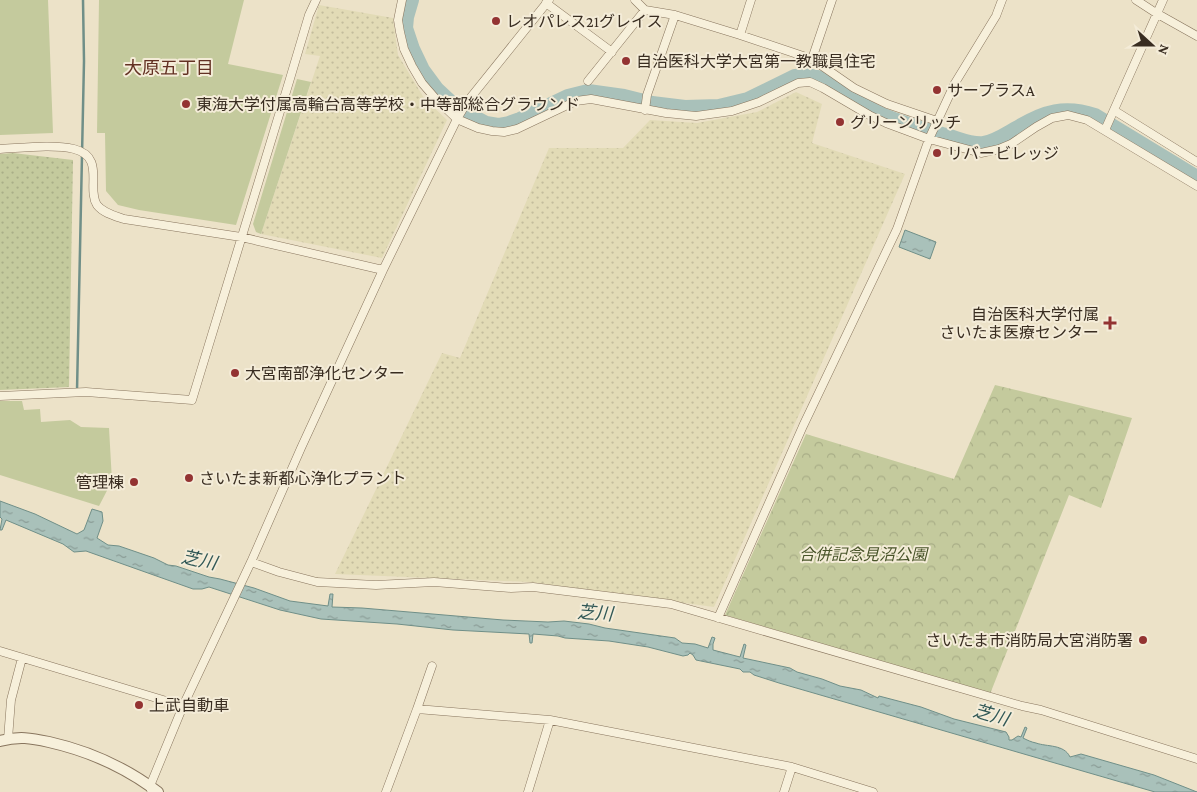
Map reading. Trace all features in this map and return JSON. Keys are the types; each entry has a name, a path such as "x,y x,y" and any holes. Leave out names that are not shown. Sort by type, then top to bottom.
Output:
{"street":[{"path":"0,396 86,392 192,400 309,15 316,0"},
{"path":"402,0 398,20 404,49 422,83 457,119 485,130 504,132 516,129 576,101 592,99 666,114 696,116 732,111 759,102 798,83 810,82 869,116 929,139 980,153 1005,147 1052,118 1068,115 1086,120 1105,130 1197,186"},
{"path":"635,0 646,10 675,15 740,34 812,59 854,88 887,104 937,121"},
{"path":"740,34 751,0"},
{"path":"812,59 832,0"},
{"path":"718,618 803,426 897,229 937,121 955,83 996,16 1002,0"},
{"path":"1136,0 1197,36"},
{"path":"1105,130 1163,0"},
{"path":"22,658 11,700 4,740 28,738 88,753 118,766 153,790 184,706 301,448 383,270 467,102 548,2 612,52"},
{"path":"588,81 646,10"},
{"path":"644,110 675,15"},
{"path":"1115,111 1197,162"},
{"path":"0,149 62,146 75,149 84,154 90,160 94,170 94,197 96,204 102,210 124,219 241,237 383,270"},
{"path":"250,564 317,582 376,586 434,582 510,588 533,587 671,604 1041,710 1197,759"},
{"path":"0,651 184,706"},
{"path":"386,792 432,666"},
{"path":"417,709 550,720 792,767 874,792"},
{"path":"528,792 550,720"},
{"path":"784,792 792,767"}],"shaded area":[{"path":"319,5 393,18 398,55 424,98 447,120 382,258 261,234 320,56 305,54"},
{"path":"796,92 822,104 812,143 905,174 714,607 530,582 335,574 442,353 460,358 549,148 623,148 650,120 697,123 757,112"}],"green space":[{"path":"0,0 48,0 53,133 0,135"},
{"name":"東海大学付属高輪台高等学校・中等部総合グラウンド","path":"99,0 244,0 228,64 283,75 236,225 118,205 106,191 105,133 97,133"},
{"name":"東海大学付属高輪台高等学校・中等部総合グラウンド","path":"297,79 311,82 261,234 256,232 253,224"},
{"path":"13,153 73,160 69,387 0,390 0,154"},
{"name":"合併記念見沼公園","path":"995,385 1132,418 1101,508 1069,495 990,694 725,615 806,434 954,479"},
{"path":"0,401 22,401 24,410 40,409 41,422 70,420 81,427 109,428 112,481 99,506 0,475"}],"water":[{"path":"905,230 936,242 930,259 899,247"},
{"path":"0,501 35,514 77,534 84,530 92,509 102,512 103,521 97,538 108,545 119,546 168,565 254,588 290,601 328,606 330,594 333,594 332,607 503,620 564,621 675,638 682,643 708,648 712,637 715,638 713,650 740,657 744,644 746,645 743,658 790,668 840,686 861,690 878,698 879,696 921,707 954,719 1006,732 1009,740 1018,736 1021,737 1025,727 1027,728 1023,738 1034,743 1060,748 1070,757 1081,754 1154,775 1197,792 1155,792 779,683 750,672 743,672 740,669 696,660 690,653 683,656 648,647 558,636 533,634 532,643 530,643 529,634 321,619 280,610 209,587 193,589 86,551 74,552 63,544 6,520 2,530 0,530 2,519 0,517"}],"waterway":[{"path":"77,391 84,61 83,0"},
{"path":"411,0 405,28 422,70 436,89 451,103 486,124 498,126 509,124 568,97 588,92 685,108 719,107 748,100 795,77 807,76 818,78 885,117 975,144 993,142 1028,122 1055,112 1074,111 1084,113 1095,116 1197,178"}],"place":[{"name":"レオパレス21グレイス","path":"496,21"},
{"name":"自治医科大学大宮第一教職員住宅","path":"626,61"},
{"name":"サープラスA","path":"937,90"},
{"name":"東海大学付属高輪台高等学校・中等部総合グラウンド","path":"186,104"},
{"name":"グリーンリッチ","path":"840,122"},
{"name":"リバービレッジ","path":"937,153"},
{"name":"自治医科大学付属 さいたま医療センター","path":"1110,323"},
{"name":"大宮南部浄化センター","path":"235,373"},
{"name":"さいたま新都心浄化プラント","path":"189,478"},
{"name":"管理棟","path":"134,482"},
{"name":"さいたま市消防局大宮消防署","path":"1143,640"},
{"name":"上武自動車","path":"139,705"}],"district":[{"name":"大原五丁目","path":"169,68"}],"water label":[{"name":"芝川","path":"199,560"},
{"name":"芝川","path":"595,613"},
{"name":"芝川","path":"991,715"}]}
